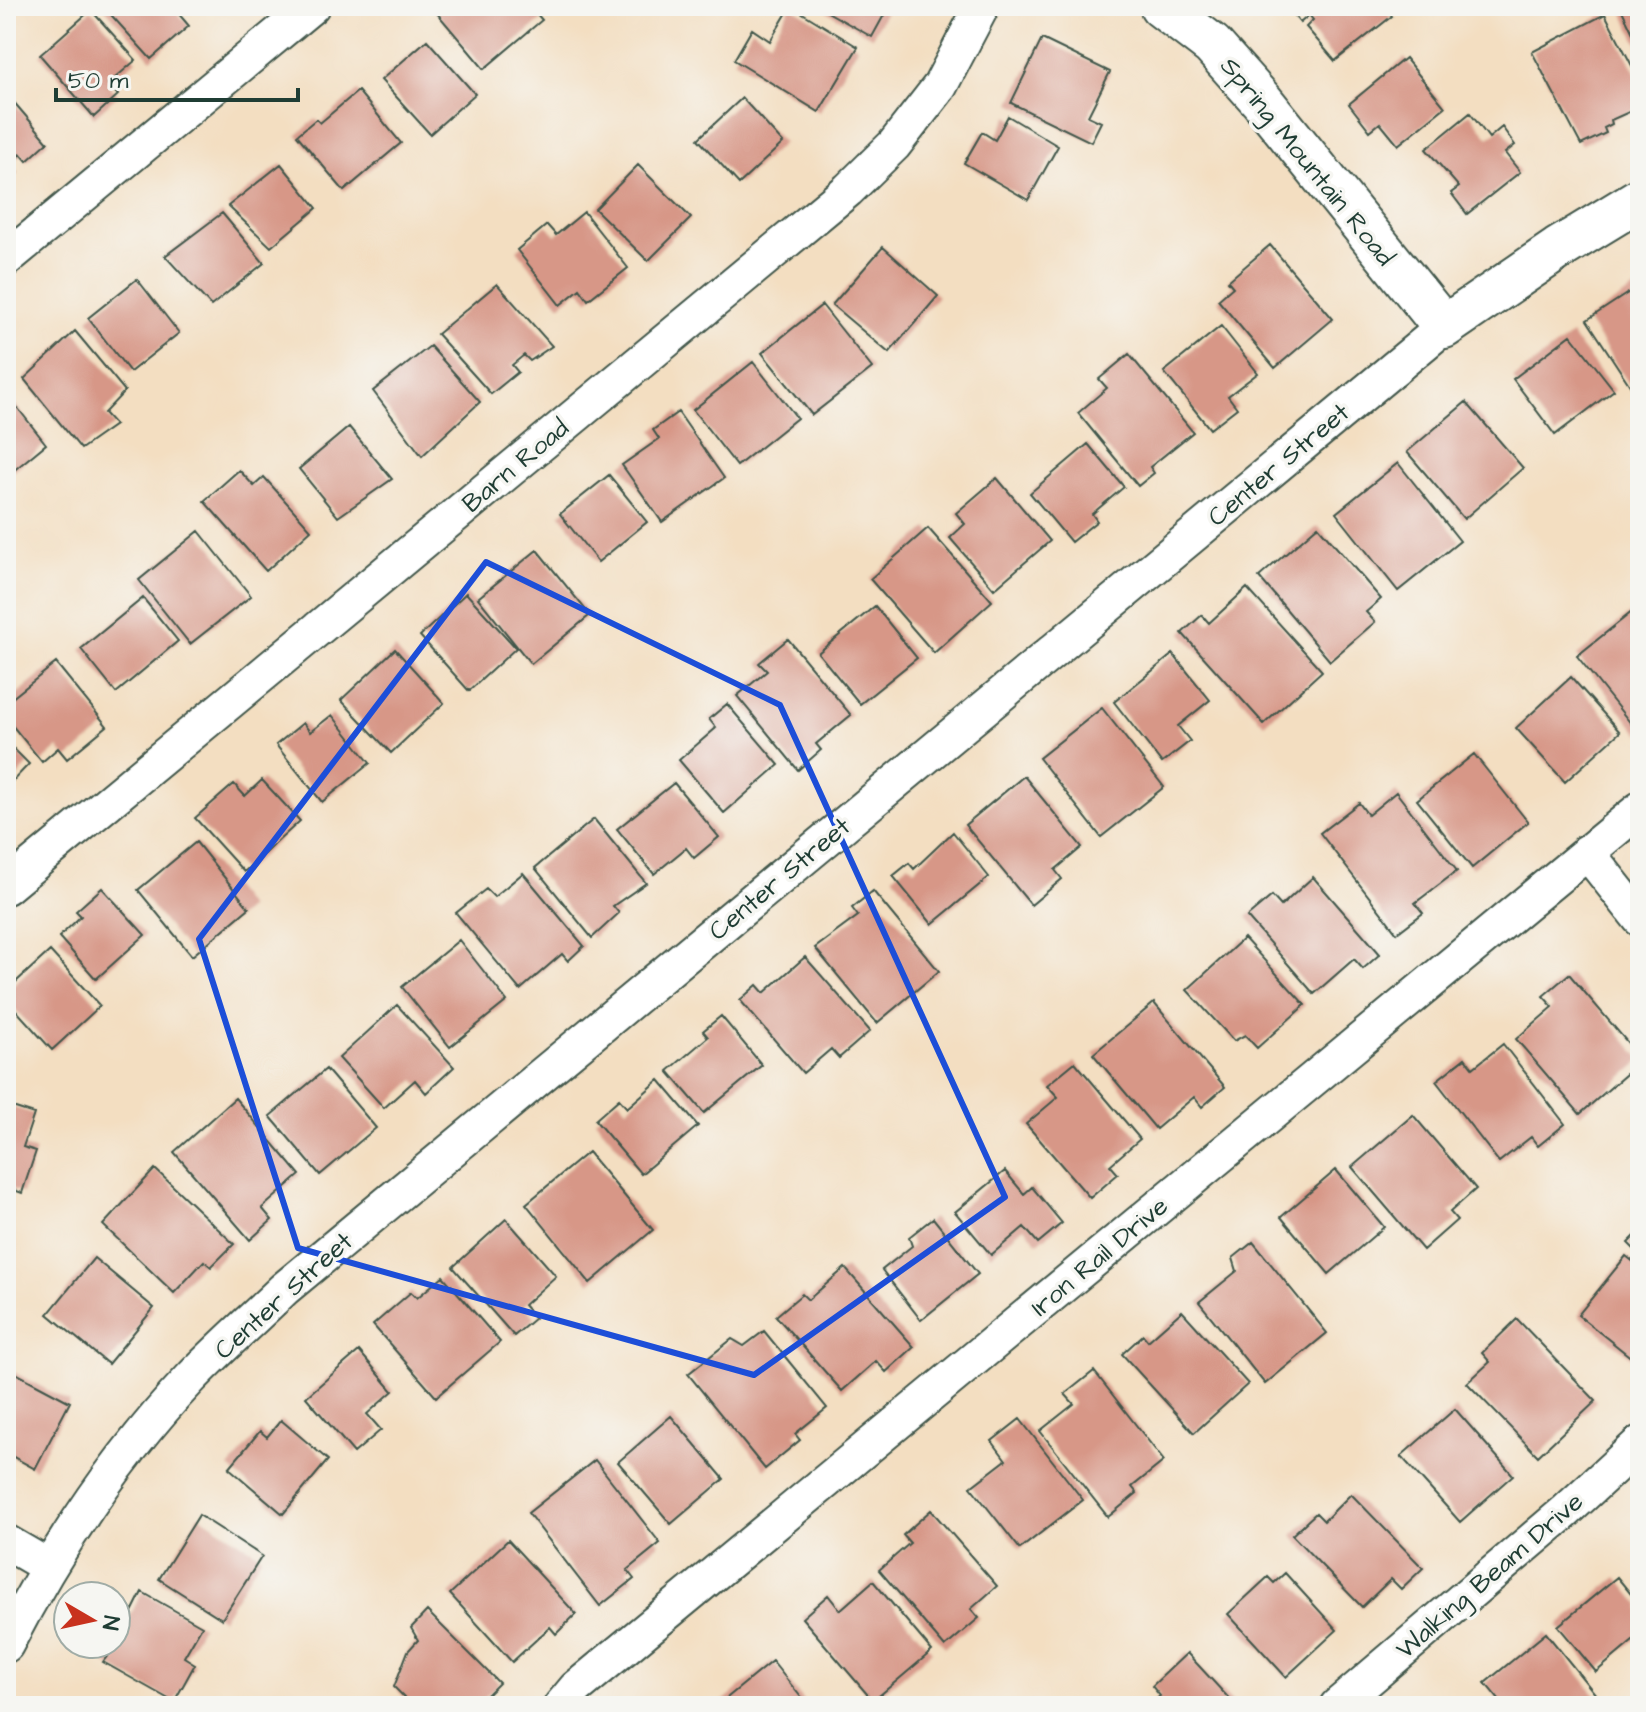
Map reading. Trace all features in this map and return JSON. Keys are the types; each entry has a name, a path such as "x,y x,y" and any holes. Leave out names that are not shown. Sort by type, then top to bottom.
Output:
{"street":[{"path":"6,259 312,6"},
{"name":"Barn Road","path":"6,887 848,190 894,145 940,86 982,6"},
{"name":"Spring Mountain Road","path":"1161,6 1212,45 1262,101 1444,327"},
{"name":"Center Street","path":"6,1645 49,1567 118,1466 190,1379 284,1289 1444,327 1558,249 1640,199"},
{"name":"Iron Rail Drive","path":"561,1706 576,1688 1640,809"},
{"path":"1587,852 1640,919"},
{"name":"Walking Beam Drive","path":"1337,1706 1565,1512 1640,1443"},
{"path":"6,1542 49,1567"}],"highlighted area":[{"path":"486,562 780,705 1005,1197 754,1375 298,1248 199,939"}],"building":[{"path":"103,6 186,6 178,13 189,26 151,59"},
{"path":"431,6 530,6 542,20 484,69"},
{"path":"791,6 858,47 819,112 734,60 752,29 770,41"},
{"path":"817,6 889,6 872,37"},
{"path":"1286,6 1384,6 1392,16 1335,61 1306,27 1313,20 1309,15 1300,23"},
{"path":"1620,6 1640,6 1640,48"},
{"path":"91,10 136,60 108,84 118,95 94,117 40,55"},
{"path":"1605,14 1640,81 1640,107 1611,120 1612,124 1604,128 1606,133 1581,145 1532,52"},
{"path":"1042,39 1110,72 1088,116 1101,122 1091,142 1011,103"},
{"path":"427,40 475,94 430,134 381,80"},
{"path":"1405,58 1445,107 1398,145 1380,123 1370,131 1349,104"},
{"path":"358,91 401,143 344,191 297,135 316,119 320,123"},
{"path":"6,93 48,142 27,161 21,154 10,164 18,173 6,183"},
{"path":"742,98 783,143 739,184 698,139"},
{"path":"1470,113 1489,138 1502,127 1515,145 1505,153 1520,172 1467,214 1451,193 1459,187 1426,149"},
{"path":"1008,116 1058,146 1028,200 964,163 982,132 995,140"},
{"path":"281,164 317,208 271,247 228,206"},
{"path":"638,165 691,218 648,261 595,209"},
{"path":"584,212 628,268 588,300 580,289 560,305 517,250 547,225 556,235"},
{"path":"222,213 264,263 211,306 165,256"},
{"path":"1270,245 1333,319 1275,368 1218,300 1233,287 1228,281"},
{"path":"883,247 938,296 889,353 832,305"},
{"path":"137,279 179,333 130,372 88,318"},
{"path":"497,284 552,346 530,361 524,355 512,365 518,372 491,394 437,334"},
{"path":"1640,285 1640,401 1587,320"},
{"path":"822,305 872,368 812,415 762,353"},
{"path":"1221,326 1258,373 1228,396 1237,408 1210,429 1164,372"},
{"path":"75,331 125,391 104,413 115,425 81,449 24,379"},
{"path":"1571,335 1614,390 1555,435 1513,379"},
{"path":"430,346 480,402 422,456 373,391"},
{"path":"1129,354 1193,432 1150,467 1154,473 1138,486 1078,413 1107,388 1099,379"},
{"path":"753,362 797,418 737,466 693,410"},
{"path":"13,402 46,444 6,477 6,407"},
{"path":"1466,402 1523,468 1464,519 1407,452"},
{"path":"678,412 724,478 662,522 622,465 659,439 653,430"},
{"path":"349,427 392,479 338,517 299,469"},
{"path":"1088,444 1124,487 1092,514 1097,521 1071,542 1030,493"},
{"path":"1398,463 1460,541 1398,591 1336,513"},
{"path":"239,470 254,486 264,477 311,530 266,571 204,501"},
{"path":"609,475 647,522 598,562 560,514"},
{"path":"997,478 1050,541 994,589 950,538 965,524 956,513"},
{"path":"1318,526 1381,599 1366,612 1375,622 1330,661 1259,577"},
{"path":"928,528 992,601 934,653 870,579"},
{"path":"199,531 251,596 190,644 139,580"},
{"path":"537,550 590,615 531,664 478,598"},
{"path":"1247,588 1322,671 1264,724 1182,633 1202,615 1209,623"},
{"path":"466,593 516,648 469,691 420,636"},
{"path":"143,598 178,641 116,693 81,649"},
{"path":"875,606 917,658 860,704 818,653"},
{"path":"1638,607 1640,610 1640,735 1577,656"},
{"path":"788,639 851,715 816,744 821,750 798,770 737,696 767,671 759,663"},
{"path":"395,649 444,703 391,753 341,700"},
{"path":"1173,654 1210,700 1178,726 1190,741 1162,763 1114,702"},
{"path":"56,663 107,726 67,759 58,748 42,762 6,718 6,703"},
{"path":"1571,677 1620,732 1565,782 1516,728"},
{"path":"727,704 779,765 724,813 679,760 716,728 709,719"},
{"path":"1102,708 1164,787 1101,837 1039,758"},
{"path":"332,715 370,763 322,802 276,745 303,723 310,732"},
{"path":"6,741 29,764 6,788"},
{"path":"1474,754 1528,822 1472,868 1417,800"},
{"path":"1024,776 1082,847 1055,870 1062,879 1031,905 965,825"},
{"path":"262,780 300,821 244,872 195,818 234,784 245,796"},
{"path":"674,783 719,837 694,858 686,848 654,874 617,829"},
{"path":"1396,792 1457,871 1415,903 1423,913 1397,933 1320,833 1359,803 1368,815"},
{"path":"594,819 646,883 613,906 619,913 592,938 535,868"},
{"path":"953,832 989,877 932,924 893,876 909,863 914,869"},
{"path":"196,842 249,908 192,956 138,890"},
{"path":"523,873 584,946 568,961 562,954 520,990 456,913 486,889 494,897"},
{"path":"1313,877 1380,954 1363,969 1354,959 1314,994 1247,917 1272,896 1281,906"},
{"path":"102,888 145,935 96,979 59,937 81,916 76,911"},
{"path":"873,891 939,971 877,1023 815,948 858,916 852,908"},
{"path":"1244,938 1305,1005 1257,1048 1245,1035 1234,1041 1187,990"},
{"path":"459,940 507,1001 450,1047 402,987"},
{"path":"50,951 100,1006 52,1050 6,999 6,991"},
{"path":"805,957 870,1031 839,1058 831,1049 803,1073 740,1000 757,985 764,993"},
{"path":"1569,974 1640,1057 1640,1062 1580,1114 1516,1039 1553,1007 1543,996"},
{"path":"1154,1003 1225,1087 1202,1107 1194,1097 1156,1129 1093,1054"},
{"path":"397,1005 454,1067 426,1093 415,1080 384,1108 339,1058"},
{"path":"721,1016 762,1065 704,1113 668,1071 708,1037 703,1031"},
{"path":"1503,1044 1565,1124 1538,1146 1531,1137 1499,1162 1436,1081 1465,1058 1473,1068"},
{"path":"1075,1062 1140,1139 1110,1165 1118,1174 1090,1198 1026,1124 1058,1097 1047,1085"},
{"path":"326,1069 376,1128 320,1175 270,1116"},
{"path":"659,1080 698,1126 641,1174 595,1120 619,1099 627,1108"},
{"path":"235,1098 300,1175 262,1208 272,1220 250,1240 174,1152"},
{"path":"6,1105 34,1114 23,1147 36,1151 22,1193 6,1187"},
{"path":"1413,1115 1476,1189 1450,1212 1457,1220 1423,1250 1352,1167"},
{"path":"588,1152 653,1230 590,1283 526,1204"},
{"path":"155,1169 234,1244 211,1267 204,1261 174,1293 103,1225"},
{"path":"1336,1170 1384,1227 1329,1274 1281,1217"},
{"path":"1005,1171 1024,1194 1032,1187 1062,1223 1038,1243 1024,1227 991,1255 955,1212"},
{"path":"933,1218 978,1274 921,1320 882,1270 912,1246 909,1237"},
{"path":"506,1219 556,1276 524,1305 535,1318 514,1336 453,1267"},
{"path":"1640,1231 1640,1255 1628,1243"},
{"path":"1253,1242 1327,1333 1265,1384 1199,1302 1237,1271 1233,1258"},
{"path":"1626,1256 1640,1267 1638,1363 1578,1315"},
{"path":"94,1258 154,1308 108,1364 48,1314"},
{"path":"845,1268 914,1347 886,1372 876,1361 842,1391 776,1316 802,1294 808,1300"},
{"path":"443,1276 500,1342 436,1397 373,1325 411,1292 417,1298"},
{"path":"1182,1311 1248,1384 1194,1433 1122,1354 1143,1335 1148,1341"},
{"path":"1517,1319 1596,1401 1538,1456 1467,1383 1490,1362 1482,1353"},
{"path":"764,1331 827,1408 795,1434 800,1440 765,1469 688,1374 732,1339 744,1346"},
{"path":"359,1351 393,1391 367,1414 381,1430 354,1453 306,1397"},
{"path":"6,1368 70,1402 35,1469 6,1453"},
{"path":"1094,1371 1164,1461 1132,1487 1137,1493 1108,1517 1040,1431 1074,1404 1065,1394"},
{"path":"1455,1409 1513,1475 1460,1522 1401,1456"},
{"path":"671,1416 724,1479 671,1524 618,1462"},
{"path":"1020,1419 1083,1500 1020,1549 971,1487 1006,1460 992,1441"},
{"path":"281,1420 328,1460 283,1514 229,1468 260,1431 267,1437"},
{"path":"595,1460 660,1543 627,1570 634,1579 600,1606 528,1513"},
{"path":"1351,1494 1423,1568 1401,1589 1391,1579 1362,1607 1292,1535 1316,1513 1324,1521"},
{"path":"931,1510 997,1586 971,1609 979,1618 945,1647 879,1570 910,1543 903,1535"},
{"path":"199,1515 262,1556 222,1619 159,1579"},
{"path":"508,1540 576,1614 556,1634 550,1627 512,1662 450,1594"},
{"path":"1285,1573 1337,1630 1286,1677 1228,1614 1268,1577 1274,1583"},
{"path":"1617,1577 1640,1605 1640,1635 1596,1672 1558,1626"},
{"path":"873,1581 932,1651 873,1701 802,1618 828,1595 840,1610"},
{"path":"142,1592 202,1626 184,1657 195,1664 174,1702 103,1662 132,1660 132,1612"},
{"path":"427,1611 499,1683 476,1706 413,1706 394,1687 408,1651 418,1640 411,1628"},
{"path":"1546,1633 1605,1706 1504,1706 1485,1683"},
{"path":"1187,1653 1236,1706 1149,1706 1160,1696 1152,1686"},
{"path":"772,1661 808,1706 717,1706"}]}
